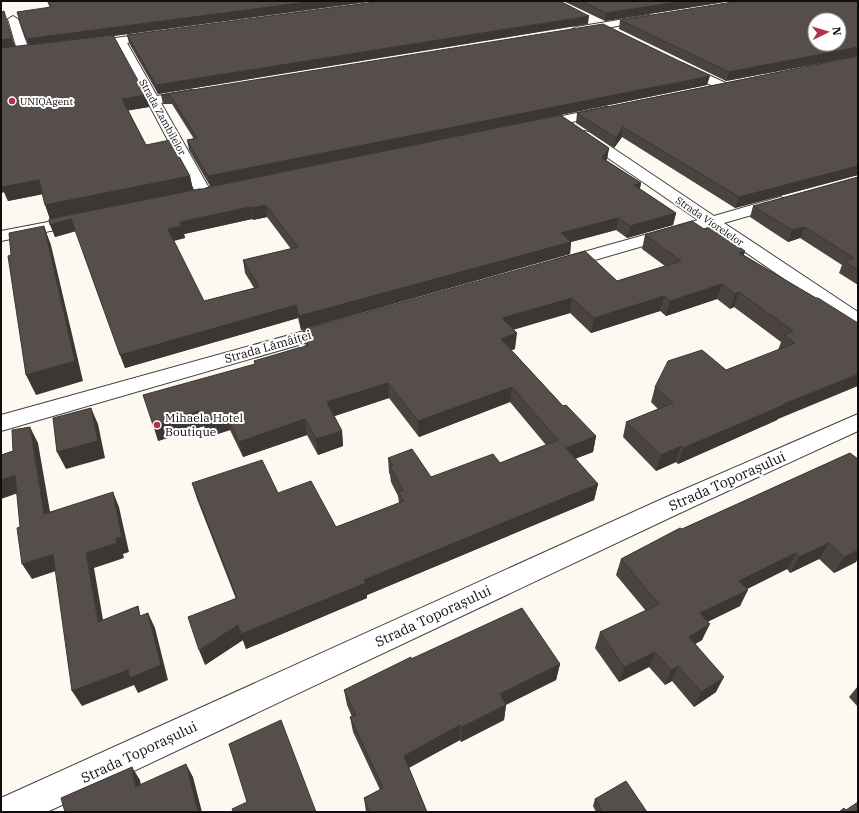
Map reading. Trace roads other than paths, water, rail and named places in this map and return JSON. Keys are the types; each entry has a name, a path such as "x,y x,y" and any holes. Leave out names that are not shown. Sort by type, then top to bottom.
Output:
{"street":[{"path":"566,32 663,16"},
{"path":"586,18 619,34"},
{"path":"13,19 24,53"},
{"path":"76,46 167,34"},
{"name":"Strada Zambilelor","path":"120,40 205,195"},
{"path":"674,62 724,86"},
{"path":"700,91 738,84"},
{"path":"154,100 199,93"},
{"path":"522,128 615,109"},
{"name":"Strada Viorelelor","path":"561,120 858,321"},
{"path":"190,198 220,192"},
{"path":"543,269 799,197"},
{"path":"1,236 92,218"},
{"name":"Strada Lămâiței","path":"1,423 352,323"},
{"name":"Strada Toporașului","path":"9,812 657,512 858,422"}],"place":[{"name":"UNIQAgent","path":"12,101"},
{"name":"Mihaela Hotel Boutique","path":"157,425"}]}
